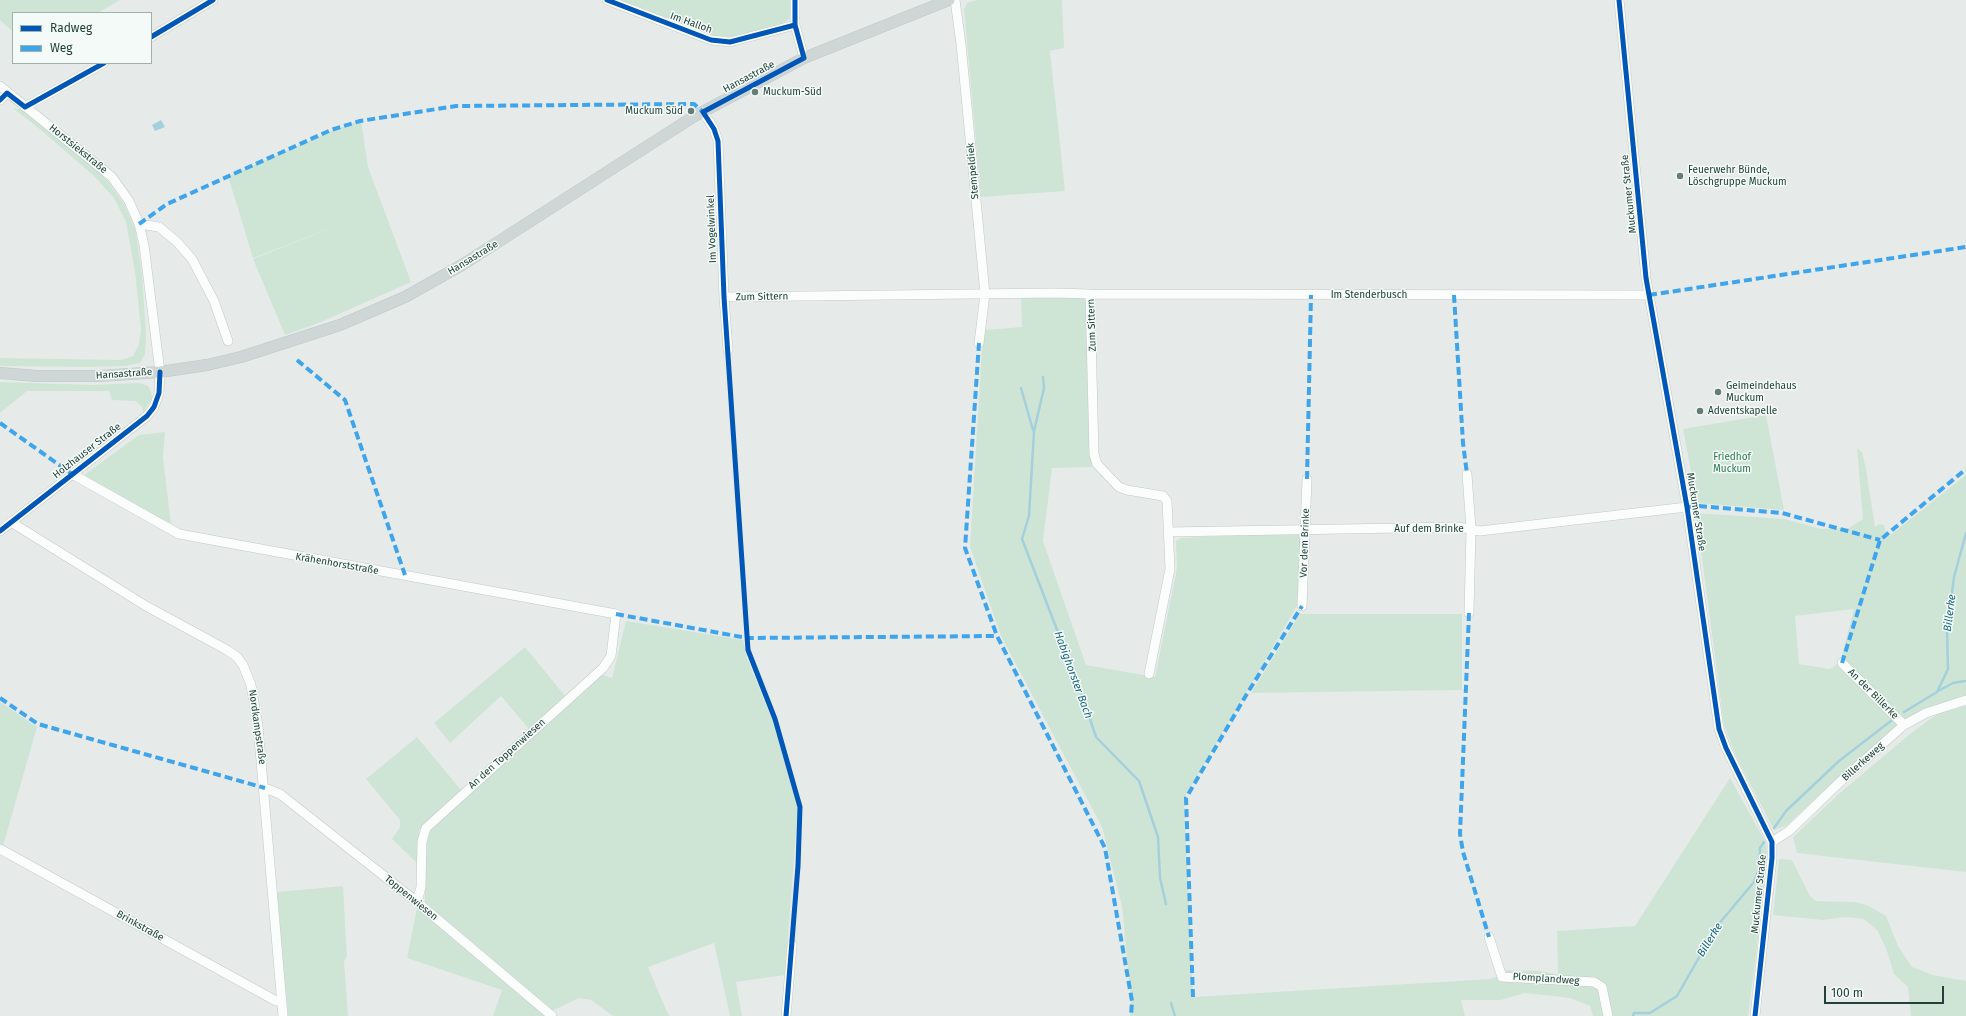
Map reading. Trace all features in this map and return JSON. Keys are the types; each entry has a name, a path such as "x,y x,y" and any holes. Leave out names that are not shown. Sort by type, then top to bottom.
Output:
{"main road":[{"name":"Hansastraße","path":"0,373 37,376 99,376 160,372 241,357 340,325 405,297 491,248 703,112 804,58 950,0"}],"street":[{"path":"152,36 213,0"},
{"name":"Im Halloh","path":"607,0 711,40 730,42 795,25"},
{"path":"795,0 795,25 804,58"},
{"name":"Stempeldiek","path":"955,0 961,44 985,294 979,343"},
{"name":"Muckumer Straße","path":"1619,0 1649,295 1687,507 1719,729 1726,748 1772,842 1772,858 1755,1016"},
{"path":"25,106 102,64"},
{"name":"Horstsiekstraße","path":"0,86 112,176 130,201 139,224 144,245 160,372"},
{"path":"0,100 7,93"},
{"name":"Im Vogelwinkel","path":"703,112 714,129 718,141 724,297 728,350"},
{"path":"139,224 159,227 177,242 192,259 214,301 228,341"},
{"name":"Zum Sittern","path":"724,297 1090,294 1094,454 1097,464 1119,487 1127,490 1163,496 1167,501 1170,569 1149,674"},
{"name":"Im Stenderbusch","path":"1090,294 1649,295"},
{"name":"Holzhauser Straße","path":"0,531 147,416 154,408 159,393 160,372"},
{"name":"Krähenhorststraße","path":"72,474 179,534 616,614"},
{"path":"1467,474 1471,529 1470,614"},
{"name":"Vor dem Brinke","path":"1302,606 1307,479"},
{"name":"Auf dem Brinke","path":"1169,532 1458,527 1498,530 1687,507"},
{"name":"Nordkampstraße","path":"11,522 146,606 237,657 243,665 251,685 258,726 265,788 283,1016"},
{"name":"An den Toppenwiesen","path":"417,902 421,887 422,842 426,828 603,668 611,656 616,614"},
{"name":"An der Billerke","path":"1842,664 1904,725"},
{"name":"Billerkeweg","path":"1772,842 1789,831 1842,780 1904,725 1926,713 1966,700"},
{"name":"Toppenwiesen","path":"265,788 280,794 417,902 552,1016"},
{"name":"Brinkstraße","path":"0,849 276,1001 281,1001"},
{"name":"Plomplandweg","path":"1489,937 1502,977 1594,982 1602,988 1608,1016"},
{"path":"786,1016 792,945"}],"green space":[{"path":"0,0 120,0 100,12 12,12 12,30 0,20"},
{"path":"620,0 792,0 792,17 782,24 730,38 711,35"},
{"path":"977,0 1062,0 1064,48 1050,51 1065,191 981,197 964,9 967,3"},
{"path":"13,108 21,109 85,159 107,180 124,204 135,228 142,274 146,334 145,354 140,363 125,366 88,367 0,366 0,358 121,360 133,356 139,344 141,329 135,272 126,222 114,198 94,176"},
{"path":"361,120 368,167 411,282 321,322 285,335 253,259 339,225 253,258 228,176"},
{"path":"1021,297 1085,297 1089,311 1092,467 1052,468 1043,541 1086,665 1155,677 1177,568 1176,541 1181,538 1302,532 1297,606 1184,798 1193,997 1490,979 1502,975 1506,970 1541,971 1558,975 1557,931 1635,926 1730,778 1766,843 1768,859 1748,1016 1593,1016 1590,1006 1570,998 1525,993 1501,1000 1461,1000 1465,1016 1130,1016 1131,1001 1122,906 1102,827 1001,636 970,547 982,350 985,330 1022,327"},
{"path":"0,382 90,385 139,383 148,386 152,398 143,413 142,407 136,401 112,400 109,391 27,391 0,413"},
{"name":"Friedhof Muckum","path":"1766,415 1784,510 1697,503 1683,429"},
{"path":"165,432 163,457 171,525 84,475 139,435"},
{"path":"1857,448 1862,452 1866,469 1875,527 1879,524 1884,525 1888,537 1966,475 1966,696 1924,710 1837,779 1786,826 1774,830 1734,752 1724,725 1696,513 1785,519 1821,529 1849,528 1863,519","holes":["1854,609 1842,655 1835,666 1830,669 1799,664 1795,616"]},
{"path":"1300,614 1462,614 1462,690 1251,693"},
{"path":"626,621 743,640 747,658 773,722 798,805 785,975 736,982 742,1016 730,1016 714,943 648,967 670,1016 613,1016 591,1000 579,998 552,1011 425,903 425,843 428,831 601,674 612,678"},
{"path":"525,647 566,697 529,729 501,696 450,743 434,723"},
{"path":"0,702 37,727 3,846 0,844"},
{"path":"1966,706 1966,872 1797,853 1793,837 1841,792 1910,734 1937,714"},
{"path":"417,737 461,790 419,830 417,863 392,839 400,827 400,820 366,779"},
{"path":"1779,859 1792,860 1810,896 1816,901 1855,902 1869,906 1886,916 1898,946 1912,967 1933,975 1966,981 1966,1016 1911,1016 1908,987 1894,974 1886,948 1877,930 1864,919 1845,917 1823,920 1773,915"},
{"path":"343,886 347,957 344,961 348,1016 288,1016 277,892"},
{"path":"417,908 548,1016 493,1016 502,990 407,958"}],"water":[{"path":"161,120 165,127 155,131 152,125"}],"waterway":[{"name":"Habighorster Bach","path":"1043,377 1044,388 1034,431 1029,516 1022,539 1081,692 1096,737 1139,781 1158,837 1160,878 1166,904"},
{"name":"Habighorster Bach","path":"1021,388 1033,430"},
{"name":"Billerke","path":"1904,712 1937,692 1948,669 1947,631 1954,577 1966,533"},
{"name":"Billerke","path":"1938,691 1953,683 1965,681"},
{"name":"Billerke","path":"1774,828 1786,811 1839,761 1892,720"},
{"name":"Billerke","path":"1633,1016 1634,1013 1650,1013 1677,996 1717,926 1754,882 1760,866 1760,848 1764,842"},
{"name":"Habighorster Bach","path":"1171,1003 1175,1016"}],"marked path":[{"path":"139,224 167,204 331,130 360,121 456,106 694,104 703,112"},
{"path":"1649,295 1966,247"},
{"path":"1307,479 1311,295"},
{"path":"1454,295 1463,443 1467,474"},
{"path":"979,343 965,548 997,636 1105,848 1132,1001 1131,1016"},
{"path":"297,360 345,400 405,575"},
{"path":"0,423 72,474"},
{"path":"1842,663 1880,540 1966,469"},
{"path":"1687,507 1699,506 1782,513 1880,540"},
{"path":"1193,997 1186,798 1248,692 1302,606"},
{"path":"1469,613 1460,834 1463,852 1489,937"},
{"path":"616,614 747,638 997,636"},
{"path":"0,698 38,724 265,788"}],"cycle path":[{"path":"152,36 213,0"},
{"path":"607,0 711,40 730,42 795,25"},
{"path":"786,1016 798,866 800,807 775,719 748,650 724,297 718,141 714,129 703,112 804,58 795,25 795,0"},
{"path":"1619,0 1646,278 1687,507 1719,729 1726,748 1772,842 1772,858 1755,1016"},
{"path":"0,100 7,93 25,107 102,64"},
{"path":"0,531 147,416 154,407 159,393 160,372"}],"place":[{"name":"Muckum-Süd","path":"755,92"},
{"name":"Muckum Süd","path":"691,111"},
{"name":"Feuerwehr Bünde, Löschgruppe Muckum","path":"1680,176"},
{"name":"Geimeindehaus Muckum","path":"1718,392"},
{"name":"Adventskapelle","path":"1700,411"}]}
